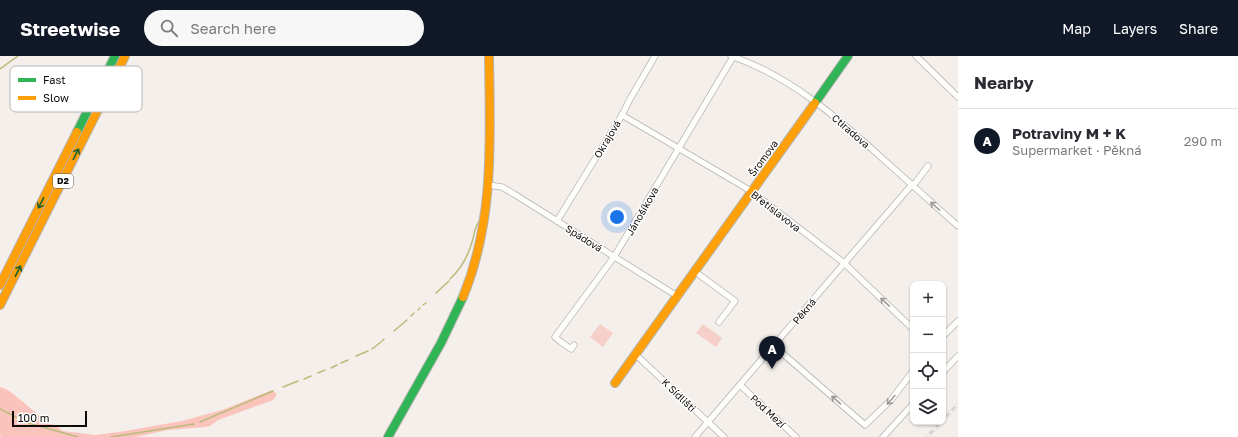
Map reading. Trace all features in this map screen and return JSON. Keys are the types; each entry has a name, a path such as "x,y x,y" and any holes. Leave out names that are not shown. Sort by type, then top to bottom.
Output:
{"main road":[{"name":"D2","path":"110,66 115,56"},
{"name":"D2","path":"120,66 125,56"},
{"path":"388,437 440,344 462,300 480,243 488,185 489,56"},
{"name":"Šromova","path":"615,383 848,56"},
{"name":"D2","path":"0,285 87,112"},
{"name":"D2","path":"0,306 97,112"}],"street":[{"name":"Okrajová","path":"557,221 656,56"},
{"path":"916,56 958,97"},
{"name":"Ctiradova","path":"731,57 764,70 816,102 842,122 958,226"},
{"name":"Jánošíkova","path":"574,345 571,349 555,337 614,257 731,57"},
{"name":"Břetislavova","path":"622,114 751,191 844,263 910,326"},
{"name":"Pěkná","path":"695,437 928,166"},
{"name":"Spádová","path":"488,185 504,188 677,296"},
{"path":"694,271 735,301 719,322"},
{"path":"946,333 958,321"},
{"path":"774,346 865,425 891,400 910,375"},
{"name":"K Sídlišti","path":"635,354 724,437"},
{"path":"946,369 958,356"},
{"name":"Pod Mezí","path":"740,385 796,437"},
{"path":"883,437 910,407"}],"shaded area":[{"path":"600,324 613,333 603,347 590,337"},
{"path":"703,324 722,338 716,347 696,333"},
{"path":"0,387 12,393 50,424 55,425 63,431 95,435 182,421 222,410 272,390 277,394 273,400 218,420 210,426 205,427 168,430 135,437 3,437 0,436"}],"waterway":[{"path":"0,69 18,56"},
{"path":"450,279 461,267 470,247 476,227 481,219"},
{"path":"436,293 449,281"},
{"path":"411,316 414,313"},
{"path":"394,331 407,320"},
{"path":"372,349 381,342"},
{"path":"356,356 368,351"},
{"path":"341,363 348,360"},
{"path":"331,368 337,365"},
{"path":"318,373 325,370"},
{"path":"304,379 311,376"},
{"path":"283,387 298,381"},
{"path":"200,422 273,391"},
{"path":"0,409 28,423 78,437"},
{"path":"111,437 194,424"}],"railway":[{"path":"946,417 958,404"},
{"path":"927,437 938,425"}],"traffic: fast":[{"path":"110,66 115,56"},
{"path":"815,103 848,56"},
{"path":"77,132 87,112"},
{"path":"388,437 441,343 463,297"}],"traffic: slow":[{"path":"120,66 125,56"},
{"path":"463,297 481,238 486,208 490,148 489,56"},
{"path":"615,383 815,103"},
{"path":"0,305 97,112"},
{"path":"0,285 77,132"}],"place":[{"name":"Potraviny M + K","path":"772,369"}]}
